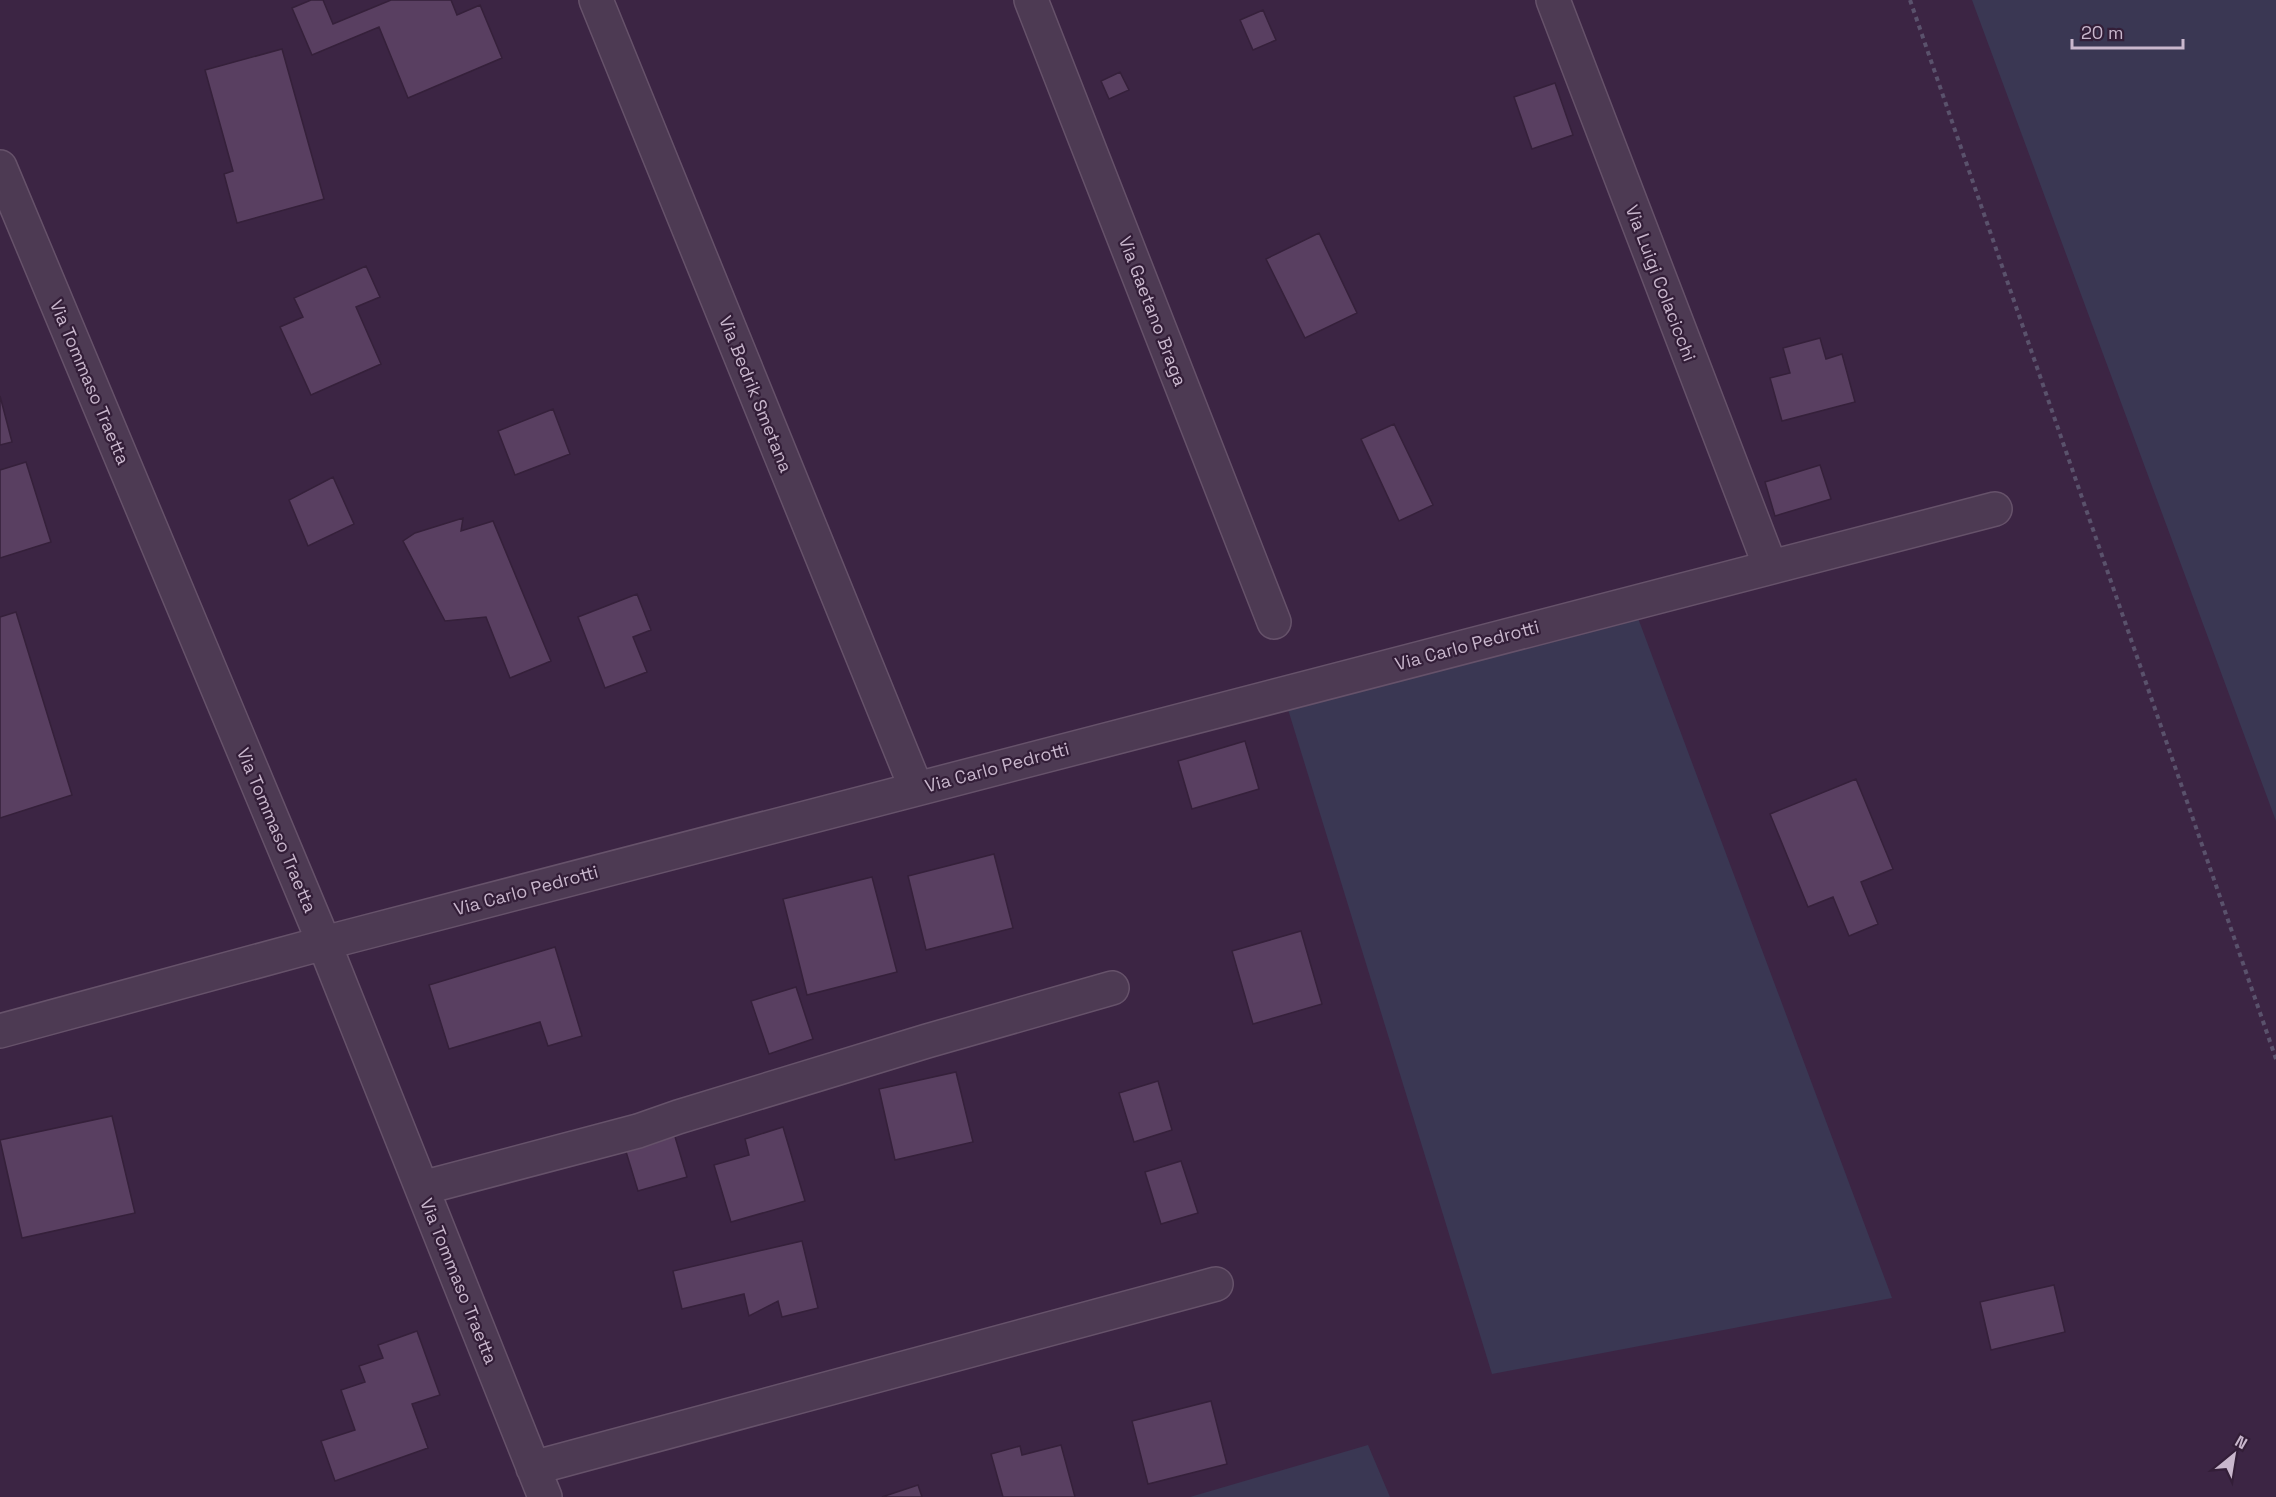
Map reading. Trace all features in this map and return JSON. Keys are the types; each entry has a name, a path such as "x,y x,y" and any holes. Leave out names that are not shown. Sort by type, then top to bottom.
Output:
{"street":[{"name":"Via Bedrik Smetana","path":"596,0 916,788"},
{"name":"Via Gaetano Braga","path":"1031,0 1274,622"},
{"name":"Via Luigi Colacicchi","path":"1553,0 1770,566"},
{"name":"Via Tommaso Traetta","path":"0,167 324,943 539,1483"},
{"name":"Via Carlo Pedrotti","path":"0,1031 324,943 916,788 1995,509"},
{"path":"422,1188 638,1131 916,1045 1112,988"},
{"path":"539,1483 1216,1284"}],"path":[{"path":"1910,0 2276,1059"}],"shaded area":[{"path":"1972,0 2276,0 2276,821"},
{"path":"1632,602 1892,1298 1492,1374 1283,693"},
{"path":"1368,1445 1390,1497 1190,1497"}],"building":[{"path":"311,0 323,0 333,24 391,0 451,0 457,15 480,5 502,58 408,98 379,27 312,55 292,8"},
{"path":"1263,10 1276,40 1253,50 1240,20"},
{"path":"282,49 324,199 237,223 224,174 233,171 205,70"},
{"path":"1120,72 1129,90 1109,99 1101,81"},
{"path":"1555,83 1573,135 1532,149 1514,97"},
{"path":"1319,233 1357,313 1305,338 1266,259"},
{"path":"366,266 380,297 356,307 381,364 311,395 280,327 303,317 294,298"},
{"path":"1820,338 1826,359 1842,354 1855,402 1782,421 1770,378 1790,373 1783,348"},
{"path":"0,396 12,442 0,445"},
{"path":"553,409 570,454 515,475 498,431"},
{"path":"1394,424 1433,505 1399,521 1361,439"},
{"path":"26,462 51,542 0,558 0,470"},
{"path":"1820,465 1831,499 1775,516 1765,482"},
{"path":"333,477 354,524 308,546 289,500"},
{"path":"463,518 461,531 493,521 551,661 510,678 486,617 445,621 403,541 415,533"},
{"path":"637,594 651,630 633,637 647,672 605,688 578,617"},
{"path":"16,612 72,795 0,818 0,617"},
{"path":"1245,741 1259,789 1192,809 1178,761"},
{"path":"1856,779 1893,869 1861,882 1878,924 1849,936 1833,897 1808,907 1770,814"},
{"path":"994,854 1013,928 926,950 908,876"},
{"path":"872,877 897,972 807,995 783,899"},
{"path":"1301,931 1322,1004 1253,1024 1232,951"},
{"path":"555,947 582,1036 548,1046 540,1022 449,1049 429,985"},
{"path":"796,987 813,1039 769,1054 751,1001"},
{"path":"956,1072 973,1142 895,1160 879,1089"},
{"path":"1158,1081 1172,1130 1134,1142 1119,1093"},
{"path":"112,1116 135,1213 22,1238 0,1140"},
{"path":"783,1127 805,1201 731,1222 714,1165 749,1155 745,1139"},
{"path":"673,1130 687,1177 638,1191 624,1145"},
{"path":"1181,1161 1198,1213 1161,1224 1145,1172"},
{"path":"802,1241 818,1308 782,1317 778,1301 749,1316 744,1294 682,1309 673,1271"},
{"path":"2054,1285 2065,1332 1991,1350 1980,1302"},
{"path":"417,1331 440,1395 412,1404 428,1448 335,1481 321,1441 355,1430 341,1390 365,1382 359,1366 383,1358 378,1345"},
{"path":"1211,1401 1227,1464 1148,1484 1132,1421"},
{"path":"1061,1445 1075,1497 1003,1497 991,1454 1020,1446 1022,1455"},
{"path":"918,1485 922,1497 882,1497"}]}
